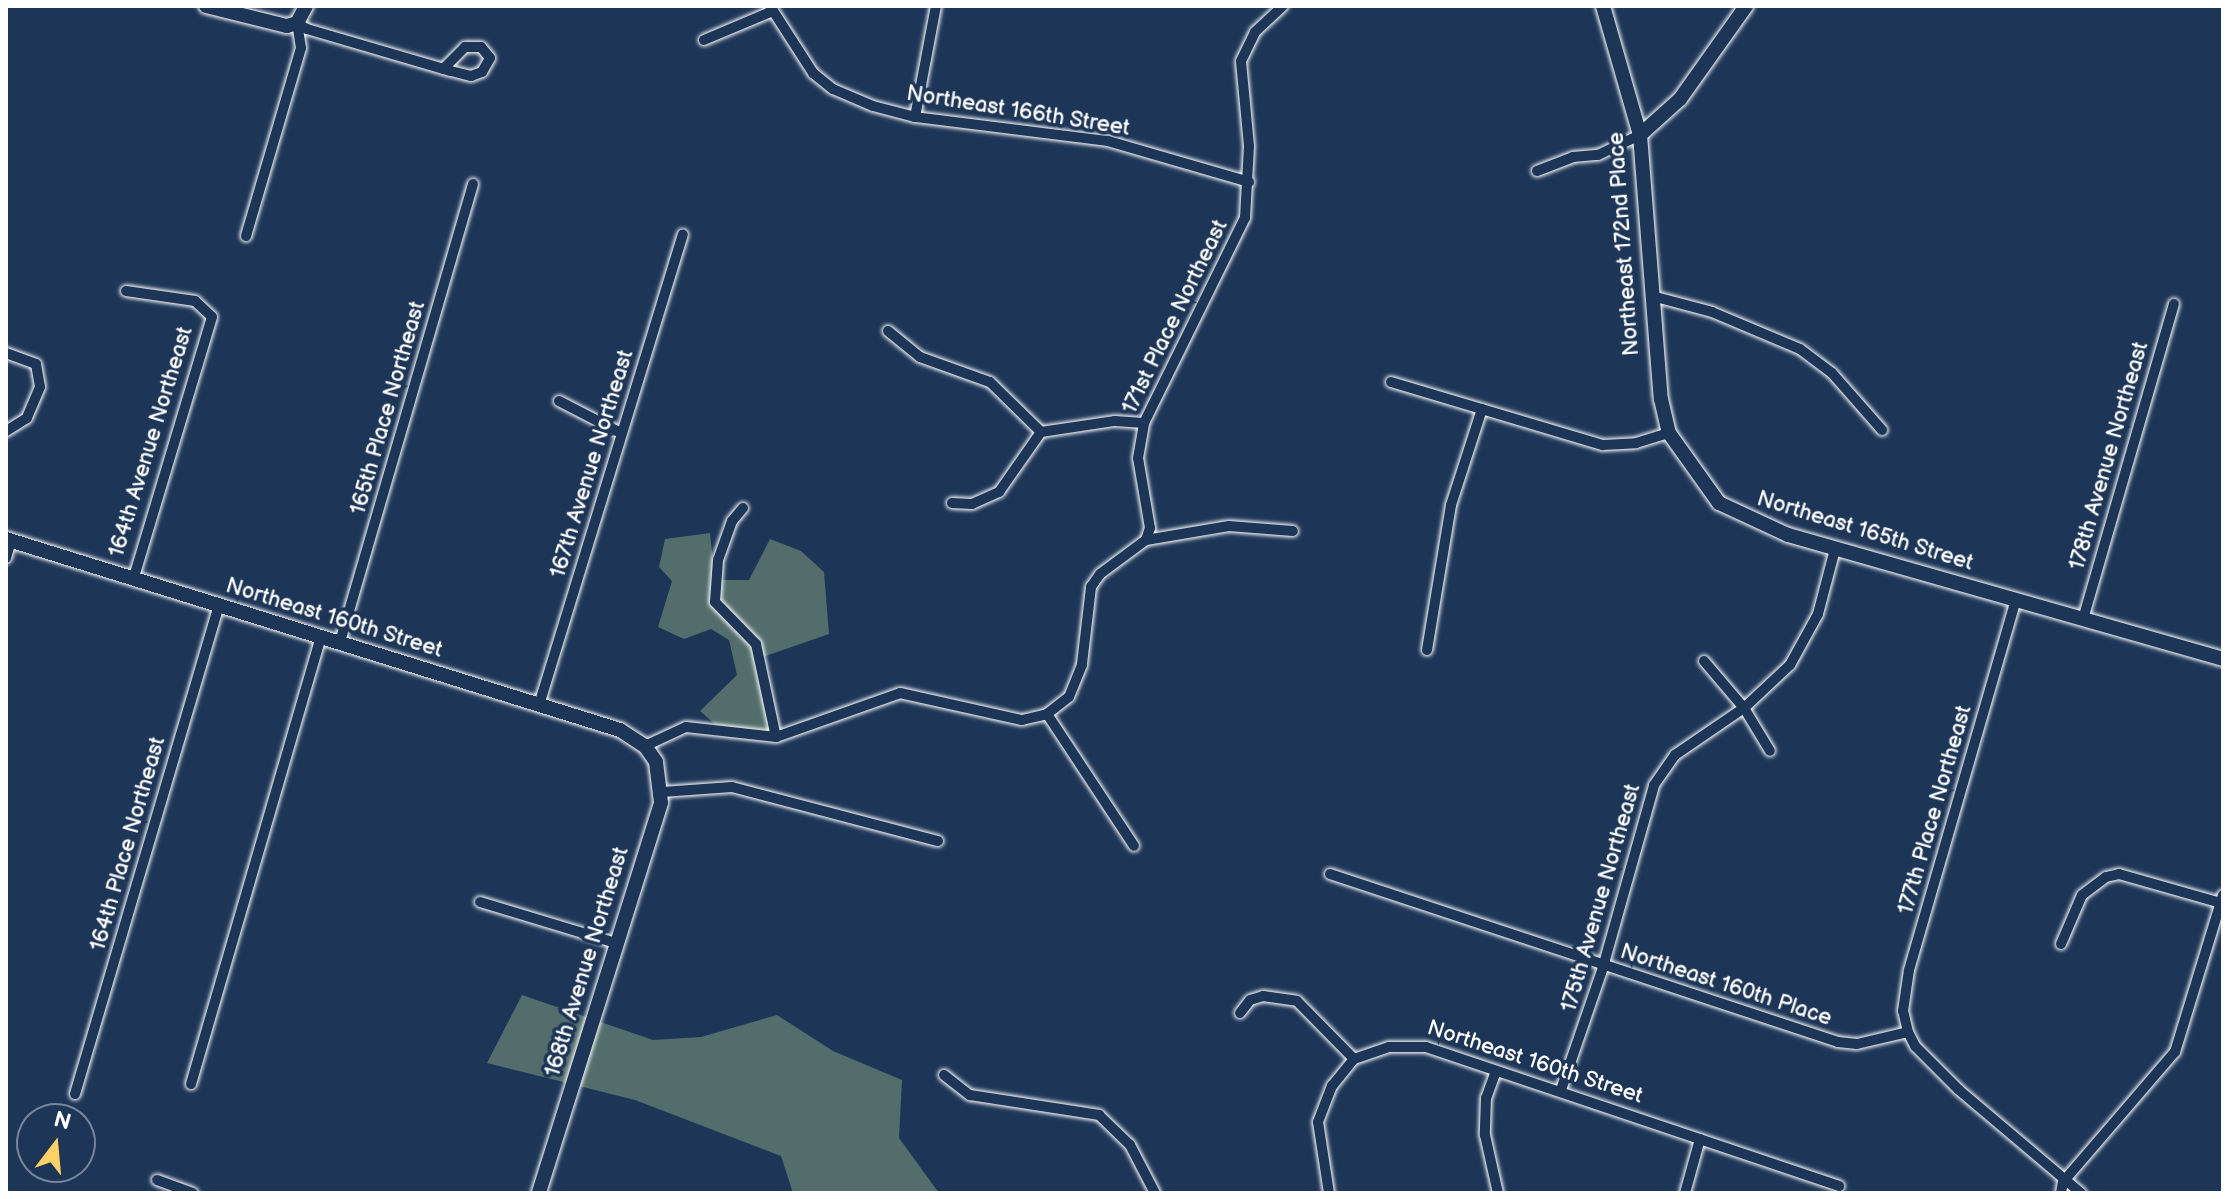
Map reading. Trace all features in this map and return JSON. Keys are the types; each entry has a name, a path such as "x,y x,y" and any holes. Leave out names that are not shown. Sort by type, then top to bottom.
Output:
{"street":[{"path":"206,6 275,24 297,23 443,69"},
{"path":"246,236 301,48 297,23 306,6"},
{"path":"915,117 936,6"},
{"name":"171st Place Northeast","path":"1146,540 1150,528 1138,458 1144,423 1203,296 1234,245 1249,182 1241,61 1255,32 1283,6"},
{"name":"Northeast 172nd Place","path":"1603,6 1640,135 1652,296 1653,357 1669,433"},
{"path":"1537,171 1573,157 1598,155 1640,135 1680,99 1746,6"},
{"path":"704,40 772,8"},
{"name":"Northeast 166th Street","path":"772,8 797,55 833,89 915,117 1108,141 1249,182"},
{"name":"165th Place Northeast","path":"340,642 473,184"},
{"name":"167th Avenue Northeast","path":"539,705 619,432 627,421 683,235"},
{"name":"164th Avenue Northeast","path":"126,291 181,296 206,307 212,317 134,577"},
{"path":"1652,296 1712,312 1800,349 1832,373 1882,430"},
{"name":"178th Avenue Northeast","path":"2083,619 2174,304"},
{"path":"888,331 920,357 990,382 1041,432"},
{"path":"6,353 36,364 40,387 27,418 6,431"},
{"path":"1391,382 1603,445 1636,443 1669,433"},
{"path":"559,401 619,432"},
{"path":"1427,650 1451,505 1482,409"},
{"path":"952,503 972,504 999,492 1041,432 1115,421 1144,423"},
{"name":"Northeast 165th Street","path":"1669,433 1719,503 1758,525 2223,659"},
{"path":"743,508 732,521 718,560 715,602 756,644 776,737"},
{"path":"938,841 732,787 662,792 656,762 645,746 686,727 776,737 900,693 1022,720 1047,714 1078,684 1091,587 1146,540 1229,526 1293,531"},
{"path":"6,558 9,540"},
{"name":"Northeast 160th Street","path":"9,540 620,730 645,746"},
{"name":"175th Avenue Northeast","path":"1561,1090 1603,967 1654,785 1675,755 1744,708 1775,682 1803,644 1818,614 1835,549"},
{"name":"177th Place Northeast","path":"1908,1032 1903,1011 1909,970 2016,599"},
{"name":"164th Place Northeast","path":"75,1094 219,605"},
{"path":"191,1084 321,637"},
{"path":"1704,661 1744,708 1770,751"},
{"path":"1047,714 1134,846"},
{"name":"168th Avenue Northeast","path":"539,1193 662,792"},
{"name":"Northeast 160th Place","path":"1330,874 1603,967 1838,1042 1857,1044 1908,1032"},
{"path":"2061,944 2082,895 2106,877 2119,874 2222,899 2175,1052 2062,1187"},
{"path":"480,902 616,943"},
{"path":"1240,1013 1263,996 1297,1001 1354,1059 1332,1086 1318,1122 1329,1193"},
{"path":"1908,1032 1915,1046 2062,1187 2081,1193"},
{"name":"Northeast 160th Street","path":"1354,1059 1389,1047 1426,1047 1839,1186"},
{"path":"1496,1071 1486,1098 1485,1135 1498,1193"},
{"path":"944,1075 970,1095 1099,1115 1130,1145 1155,1193"},
{"path":"1685,1193 1700,1139"},
{"path":"157,1180 193,1193"}],"green space":[{"path":"710,533 715,580 749,580 770,539 801,551 824,572 829,634 760,658 776,737 722,730 700,711 737,675 729,640 711,629 684,639 658,627 672,581 659,567 665,539"},
{"path":"522,995 653,1040 701,1037 777,1015 833,1051 902,1080 899,1138 939,1193 793,1193 781,1156 635,1100 487,1063"}]}
